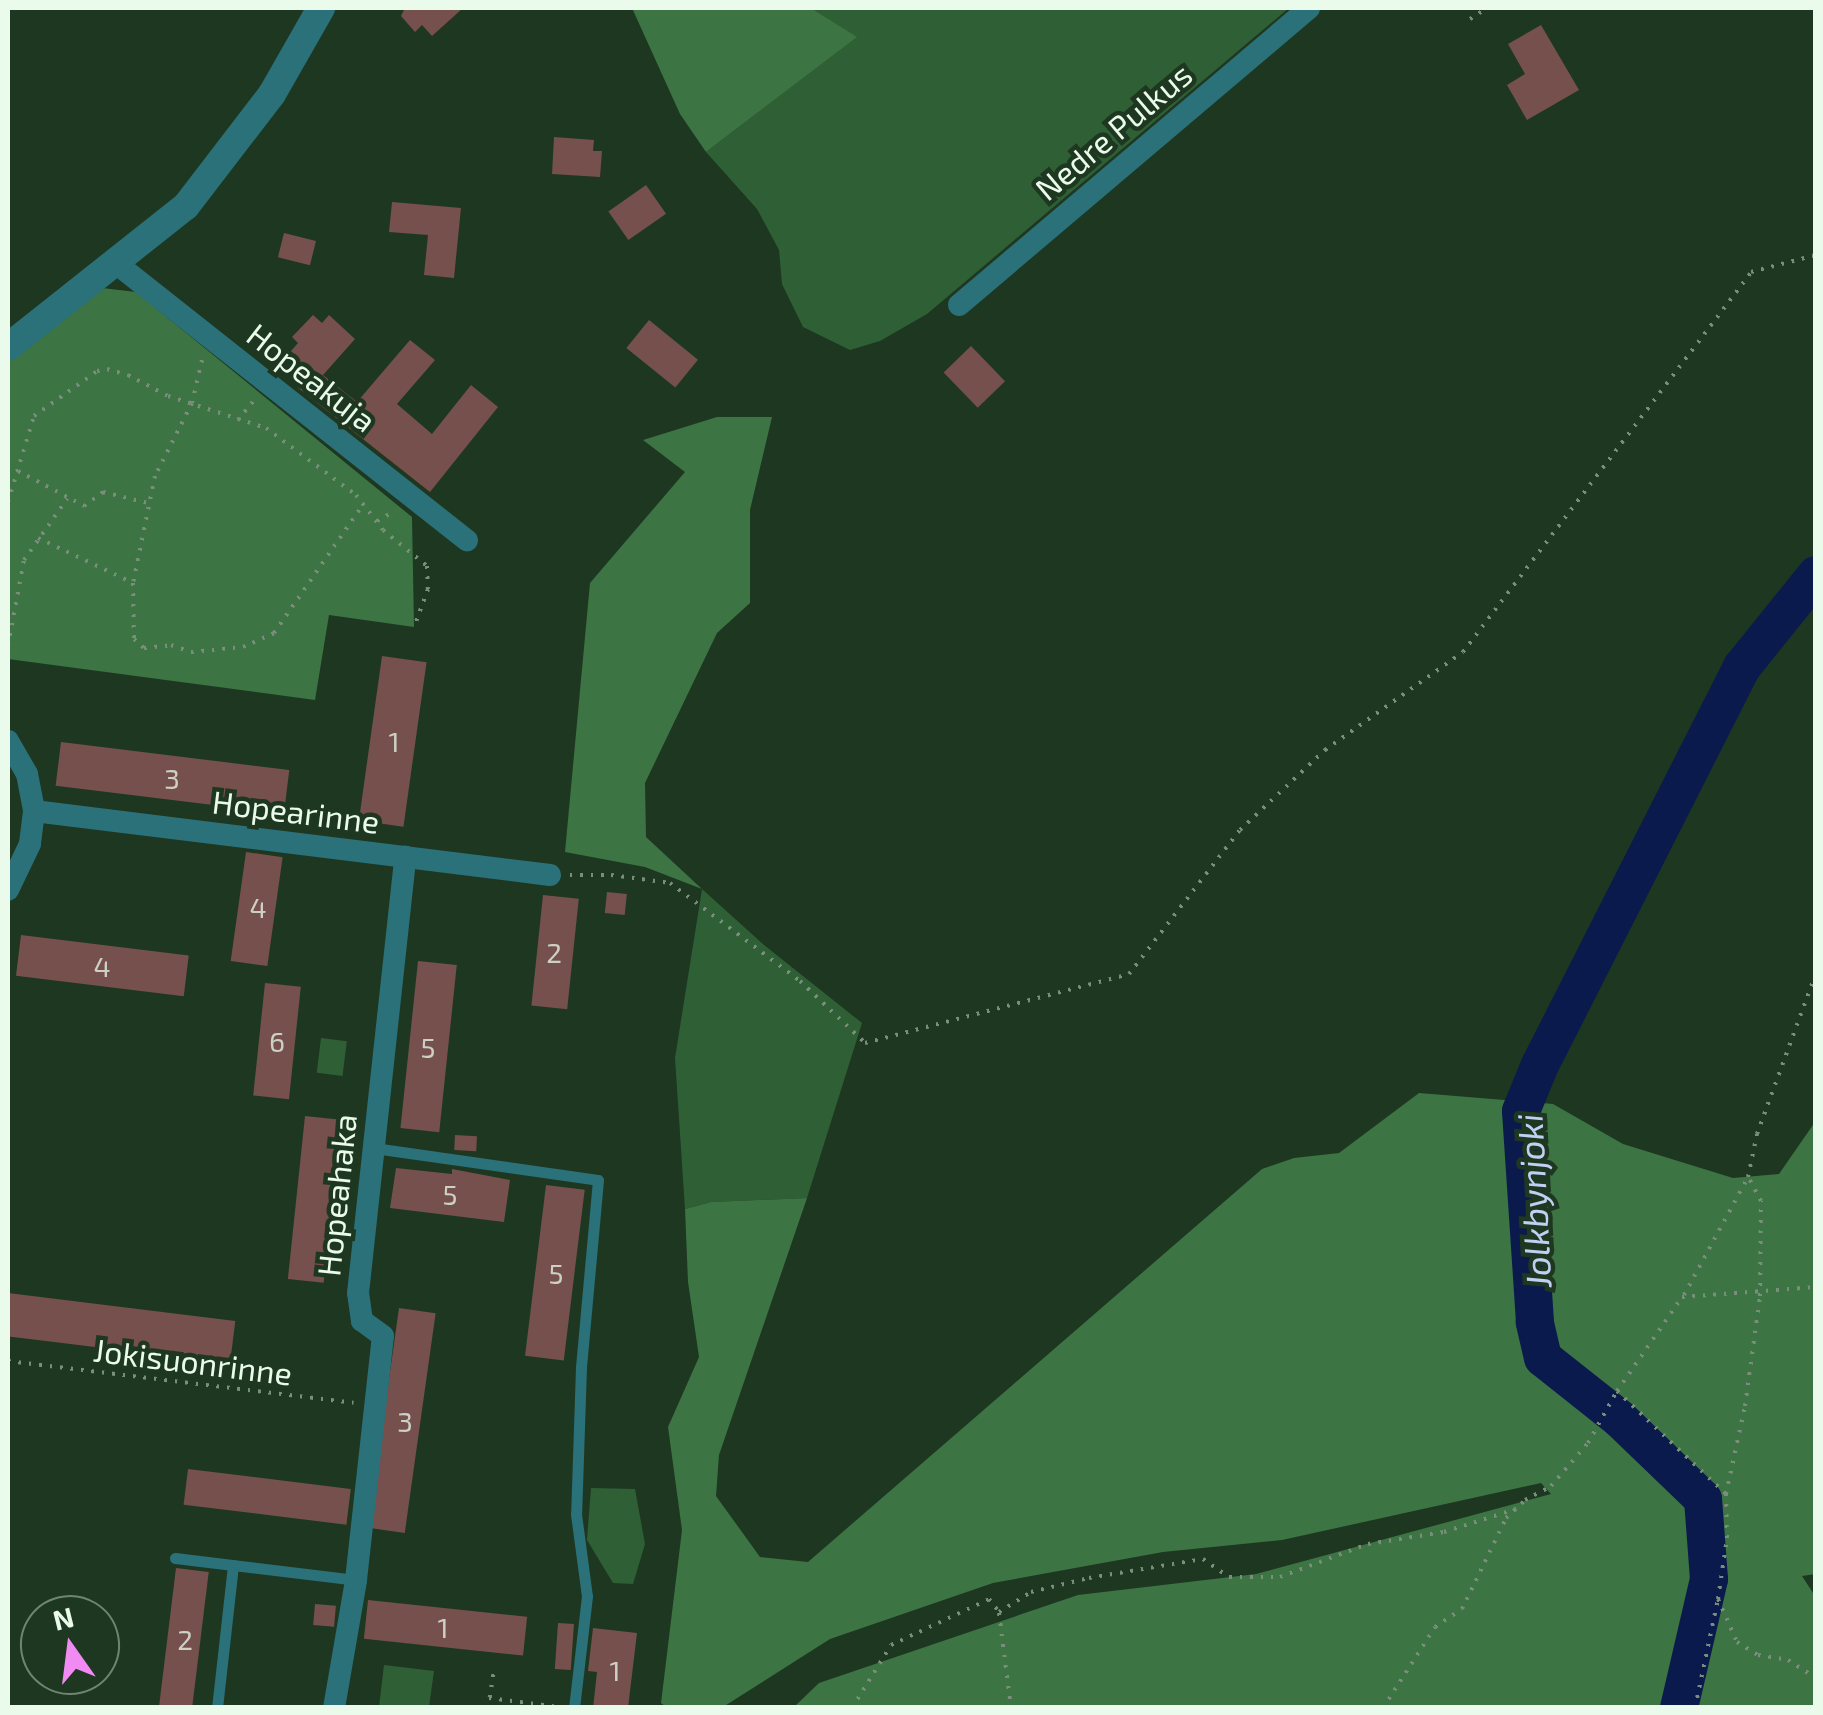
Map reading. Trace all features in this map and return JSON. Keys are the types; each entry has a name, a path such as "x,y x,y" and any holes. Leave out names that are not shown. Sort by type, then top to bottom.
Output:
{"street":[{"name":"Nedre Pulkus","path":"959,305 1309,8"},
{"path":"8,348 186,206 272,94 311,11"},
{"name":"Hopeakuja","path":"116,264 466,540"},
{"path":"8,741 27,774 34,811 30,844 8,890"},
{"name":"Hopearinne","path":"34,811 550,876"},
{"name":"Hopeahaka","path":"334,1708 356,1580 383,1336 362,1321 358,1293 405,857"}],"lane":[{"path":"374,1148 598,1180 580,1367 576,1514 587,1596 574,1708"},
{"path":"175,1558 356,1580"},
{"path":"217,1708 234,1565"}],"path":[{"path":"1470,18 1487,8"},
{"path":"550,876 611,874 670,883 800,981 866,1043 1080,985 1116,980 1128,974 1254,817 1326,750 1463,652 1751,272 1816,255"},
{"path":"225,350 201,361 192,403 155,476 134,582 134,639 144,648 172,645 191,652 243,647 274,633 363,504"},
{"path":"8,502 34,416 106,369 128,376 146,388 266,428 363,504 384,530 427,566 428,589 414,626"},
{"path":"238,420 268,384"},
{"path":"17,470 84,506 103,492 148,503"},
{"path":"8,646 24,560 67,499"},
{"path":"38,538 134,582"},
{"path":"1383,1708 1435,1627 1462,1608 1495,1533 1516,1509 1551,1486 1588,1443 1617,1391 1682,1297 1748,1176 1757,1134 1816,973"},
{"path":"1694,1708 1718,1598 1727,1538 1726,1494 1745,1406 1760,1290 1762,1200 1748,1176"},
{"path":"1682,1297 1816,1288"},
{"name":"Jokisuonrinne","path":"8,1361 373,1405"},
{"path":"1617,1391 1726,1494"},
{"path":"999,1612 1031,1592 1159,1564 1204,1559 1229,1577 1280,1577 1368,1544 1444,1532 1516,1509"},
{"path":"1718,1598 1737,1642 1758,1656 1788,1660 1816,1678"},
{"path":"852,1708 892,1644 989,1599 999,1612 1011,1708"},
{"path":"488,1708 494,1670"},
{"path":"489,1698 560,1708"}],"green space":[{"path":"632,8 811,8 857,37 706,152 680,114"},
{"path":"811,8 1289,8 927,314 880,341 850,350 803,327 782,284 779,250 757,209 706,152 856,37"},
{"path":"102,288 136,292 412,517 414,627 329,615 315,700 8,659 8,361"},
{"path":"717,417 772,417 750,510 750,603 717,633 645,783 646,837 702,889 645,867 565,852 590,583 685,472 643,440"},
{"path":"702,889 764,945 862,1023 807,1198 711,1202 685,1209 675,1058"},
{"path":"321,1038 347,1041 343,1076 317,1073"},
{"path":"1419,1093 1553,1104 1623,1144 1733,1178 1779,1174 1815,1122 1816,1574 1802,1576 1815,1596 1815,1707 794,1707 819,1683 1078,1595 1256,1574 1551,1494 1541,1483 1282,1540 1163,1552 993,1583 830,1639 723,1707 666,1707 661,1703 682,1530 668,1427 699,1357 688,1282 685,1209 711,1202 807,1198 719,1455 716,1496 760,1557 808,1562 1262,1169 1294,1158 1339,1153"},
{"path":"591,1488 635,1489 645,1544 633,1584 613,1583 587,1540"},
{"path":"384,1665 434,1671 429,1707 379,1707"}],"building":[{"path":"405,8 463,8 432,36 422,25 415,32 401,16"},
{"path":"1541,25 1579,90 1527,120 1507,85 1525,74 1508,44"},
{"path":"554,137 594,140 593,151 602,151 600,177 552,174"},
{"path":"646,185 666,214 628,240 608,211"},
{"path":"392,202 461,208 454,278 424,275 428,235 389,232"},
{"path":"284,233 316,241 310,265 278,257"},
{"path":"313,315 322,323 329,315 355,339 323,375 357,402 410,340 435,360 397,404 432,434 471,385 498,407 430,492 297,387 304,378 284,359 298,343 292,337"},
{"path":"649,320 698,360 675,388 626,348"},
{"path":"971,346 1005,381 978,408 944,372"},
{"path":"382,656 427,662 403,827 359,820"},
{"path":"61,742 289,770 284,814 56,786"},
{"path":"246,852 283,857 267,966 231,961"},
{"path":"607,892 627,894 625,915 605,913"},
{"path":"543,895 579,899 567,1009 531,1005"},
{"path":"21,935 189,956 184,996 16,976"},
{"path":"418,961 457,965 439,1132 400,1128"},
{"path":"265,983 301,987 289,1099 253,1095"},
{"path":"305,1116 341,1120 324,1283 288,1279"},
{"path":"455,1135 477,1136 476,1151 454,1150"},
{"path":"396,1168 452,1174 452,1169 510,1180 504,1222 390,1208"},
{"path":"546,1185 585,1190 564,1360 525,1356"},
{"path":"8,1293 235,1321 230,1364 8,1336"},
{"path":"399,1308 436,1313 405,1533 368,1528"},
{"path":"188,1469 351,1489 346,1525 184,1505"},
{"path":"176,1568 209,1572 192,1708 159,1708"},
{"path":"368,1600 527,1617 523,1656 364,1639"},
{"path":"315,1604 336,1606 334,1627 313,1625"},
{"path":"558,1623 574,1624 571,1670 555,1669"},
{"path":"593,1628 637,1633 628,1708 593,1708 597,1672 588,1671"}],"waterway":[{"name":"Jolkbynjoki","path":"1679,1708 1709,1579 1703,1499 1620,1419 1543,1358 1535,1322 1521,1111 1540,1065 1742,667 1816,575"}]}
